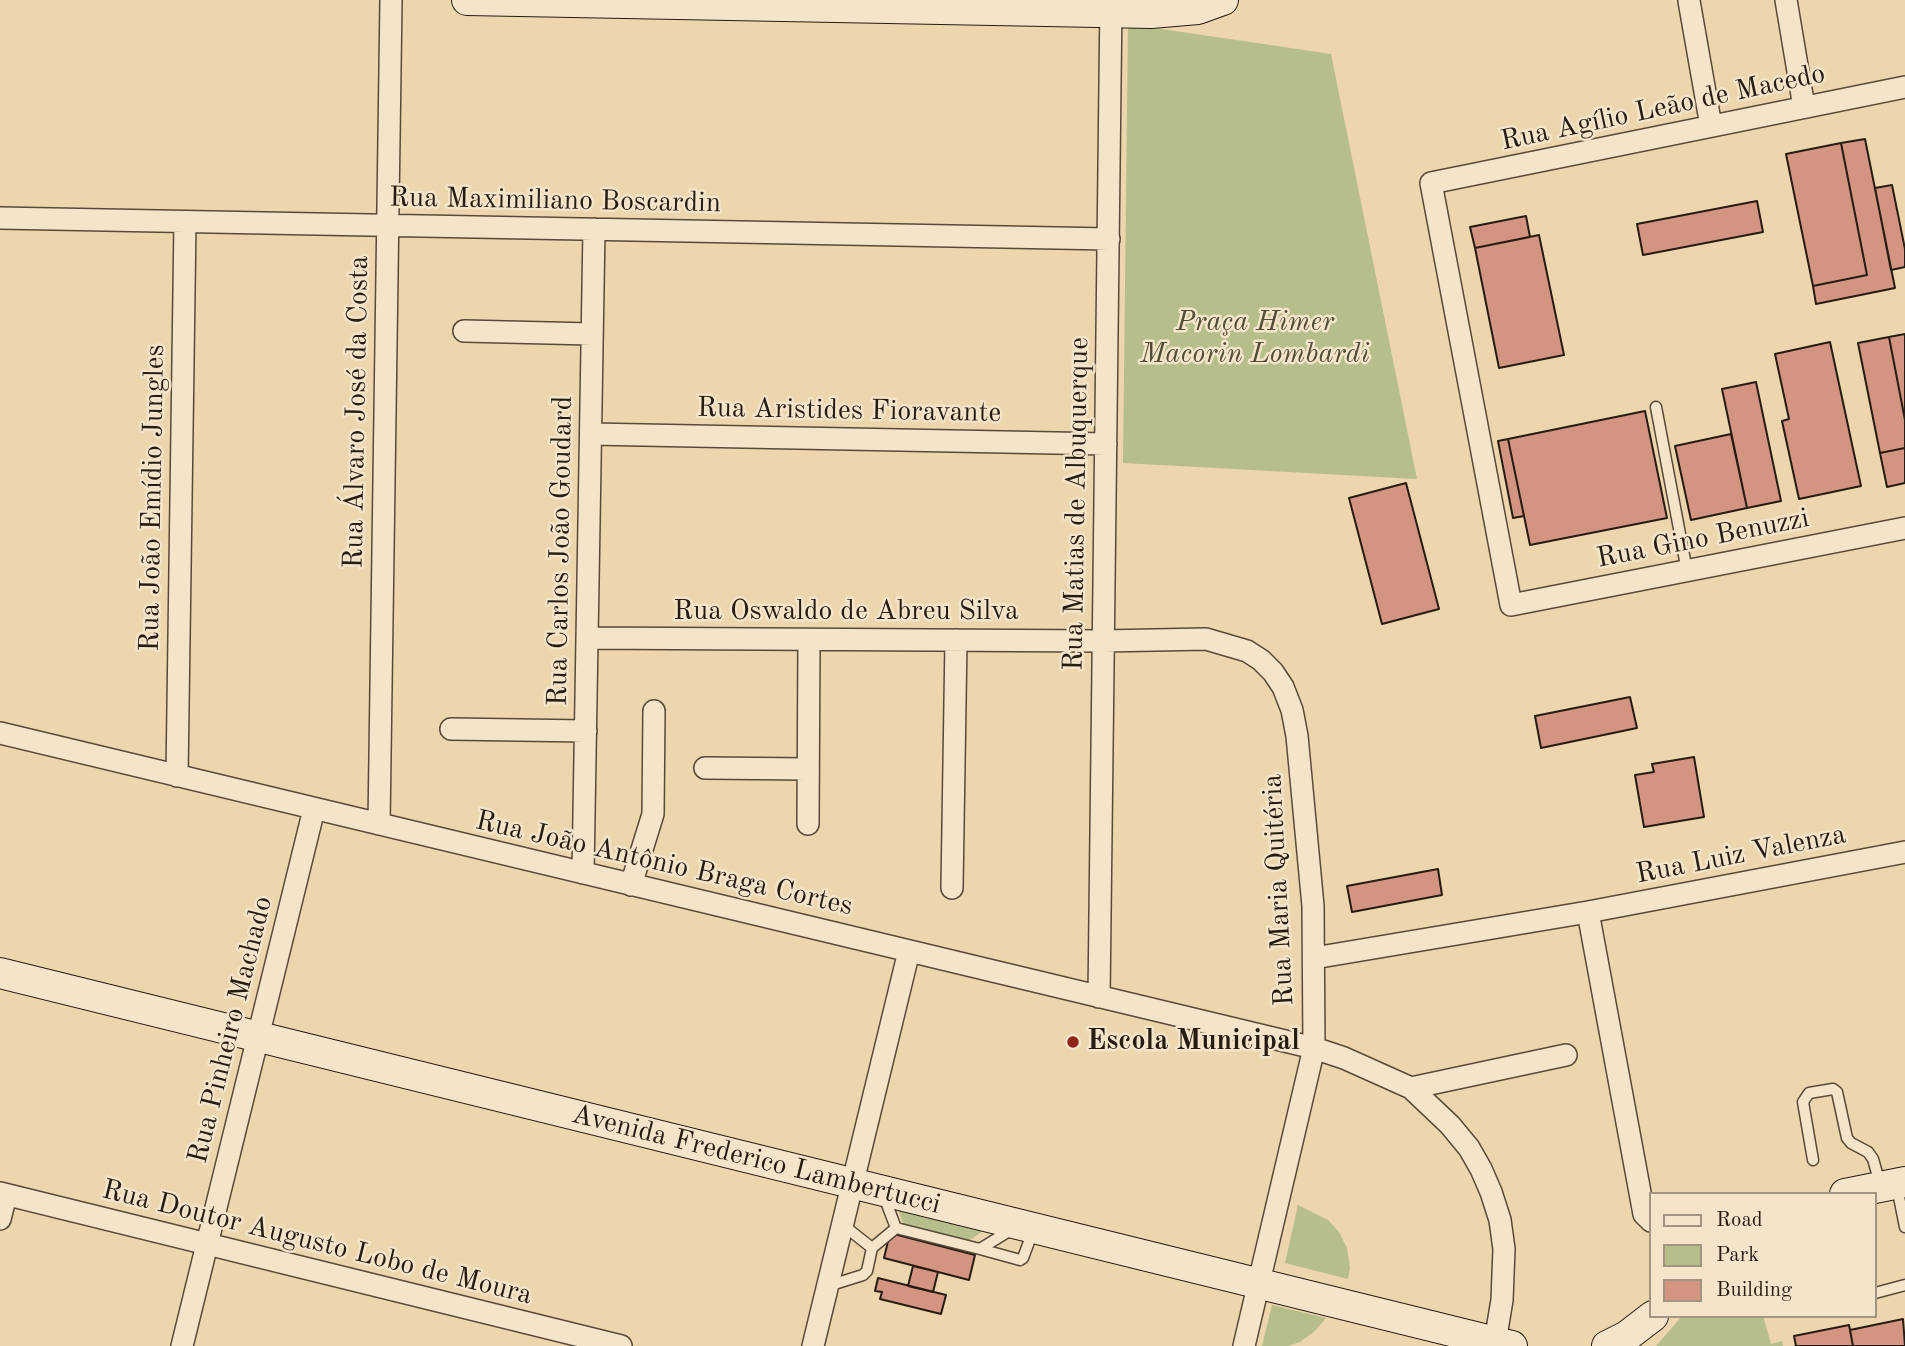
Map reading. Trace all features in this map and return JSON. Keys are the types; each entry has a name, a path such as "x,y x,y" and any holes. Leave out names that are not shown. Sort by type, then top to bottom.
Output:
{"street":[{"name":"Rua Álvaro José da Costa","path":"379,824 391,0"},
{"path":"467,0 1112,6 1183,11 1206,7 1223,0"},
{"path":"1786,0 1804,107"},
{"path":"1689,1 1711,126"},
{"name":"Rua Matias de Albuquerque","path":"1099,997 1112,6"},
{"name":"Rua Agílio Leão de Macedo","path":"1511,605 1432,183 1905,87"},
{"name":"Rua Maximiliano Boscardin","path":"0,218 1109,239"},
{"name":"Rua João Emídio Jungles","path":"177,776 185,222"},
{"name":"Rua Carlos João Goudard","path":"583,873 594,229"},
{"path":"464,331 592,334"},
{"name":"Rua Aristides Fioravante","path":"591,434 1106,444"},
{"name":"Rua Gino Benuzzi","path":"1511,605 1905,528"},
{"name":"Rua Oswaldo de Abreu Silva","path":"587,638 1103,641"},
{"name":"Rua Maria Quitéria","path":"1103,641 1186,638 1228,644 1261,660 1283,687 1292,710 1310,869 1314,1048 1244,1346"},
{"path":"808,824 809,640"},
{"path":"952,888 956,640"},
{"path":"631,885 653,814 654,710"},
{"path":"451,729 586,731"},
{"name":"Rua João Antônio Braga Cortes","path":"0,733 1314,1048 1344,1058 1412,1088 1469,1148 1492,1192 1500,1220 1504,1249 1504,1344"},
{"path":"705,768 808,769"},
{"name":"Rua Pinheiro Machado","path":"182,1346 314,809"},
{"name":"Rua Luiz Valenza","path":"1314,958 1587,912 1905,852"},
{"path":"1587,912 1648,1217"},
{"path":"813,1346 843,1225 867,1187 909,951"},
{"name":"Avenida Frederico Lambertucci","path":"0,973 1504,1344"},
{"path":"1412,1088 1566,1055"},
{"path":"1855,1192 1894,1184"},
{"path":"0,1219 3,1194"},
{"name":"Rua Doutor Augusto Lobo de Moura","path":"3,1194 621,1346"},
{"path":"1607,1346 1628,1336 1650,1318"}],"lane":[{"path":"1656,407 1687,570"},
{"path":"1813,1160 1803,1102 1809,1093 1833,1089 1838,1092 1847,1138 1868,1152 1894,1184 1905,1227"},
{"path":"867,1187 896,1227 980,1249 1022,1259 1027,1226"},
{"path":"843,1225 872,1248"},
{"path":"980,1249 1027,1226"},
{"path":"828,1286 863,1275 867,1271 872,1248 896,1227"},
{"path":"1877,1292 1905,1285"}],"green space":[{"name":"Praça Himer Macorin Lombardi","path":"1128,24 1331,54 1417,479 1123,463"},
{"path":"895,1202 996,1222 967,1242 904,1225"},
{"path":"1298,1205 1328,1220 1339,1232 1347,1248 1350,1268 1348,1279 1285,1263"},
{"path":"1272,1305 1326,1318 1300,1342 1288,1346 1262,1346"},
{"path":"1680,1318 1764,1318 1771,1344 1782,1341 1783,1346 1656,1346"}],"building":[{"path":"1865,139 1895,288 1816,304 1813,286 1867,275 1841,143"},
{"path":"1841,143 1867,275 1813,286 1786,154"},
{"path":"1892,185 1905,249 1905,267 1891,270 1875,188"},
{"path":"1757,201 1763,232 1643,255 1637,224"},
{"path":"1526,216 1530,237 1475,248 1470,227"},
{"path":"1539,235 1564,355 1499,368 1475,248"},
{"path":"1905,334 1905,420 1889,337"},
{"path":"1889,337 1905,420 1905,448 1880,453 1858,343"},
{"path":"1830,342 1861,486 1799,499 1782,421 1789,419 1775,354"},
{"path":"1756,382 1781,501 1747,508 1722,389"},
{"path":"1645,411 1667,518 1530,545 1508,439"},
{"path":"1731,434 1747,508 1691,520 1675,446"},
{"path":"1508,439 1524,516 1513,518 1498,441"},
{"path":"1905,448 1905,483 1887,487 1880,453"},
{"path":"1406,483 1439,609 1382,624 1349,498"},
{"path":"1630,697 1637,728 1541,748 1535,716"},
{"path":"1694,757 1704,817 1644,827 1635,775 1654,772 1652,764"},
{"path":"1438,869 1442,895 1352,912 1347,886"},
{"path":"890,1233 975,1255 969,1280 884,1258"},
{"path":"913,1266 938,1272 933,1292 908,1286"},
{"path":"878,1278 946,1295 941,1314 880,1299 882,1292 875,1291"},
{"path":"1903,1319 1905,1346 1853,1346 1850,1330"},
{"path":"1849,1325 1853,1346 1796,1346 1794,1336"}],"place":[{"name":"Escola Municipal","path":"1073,1042"}]}
